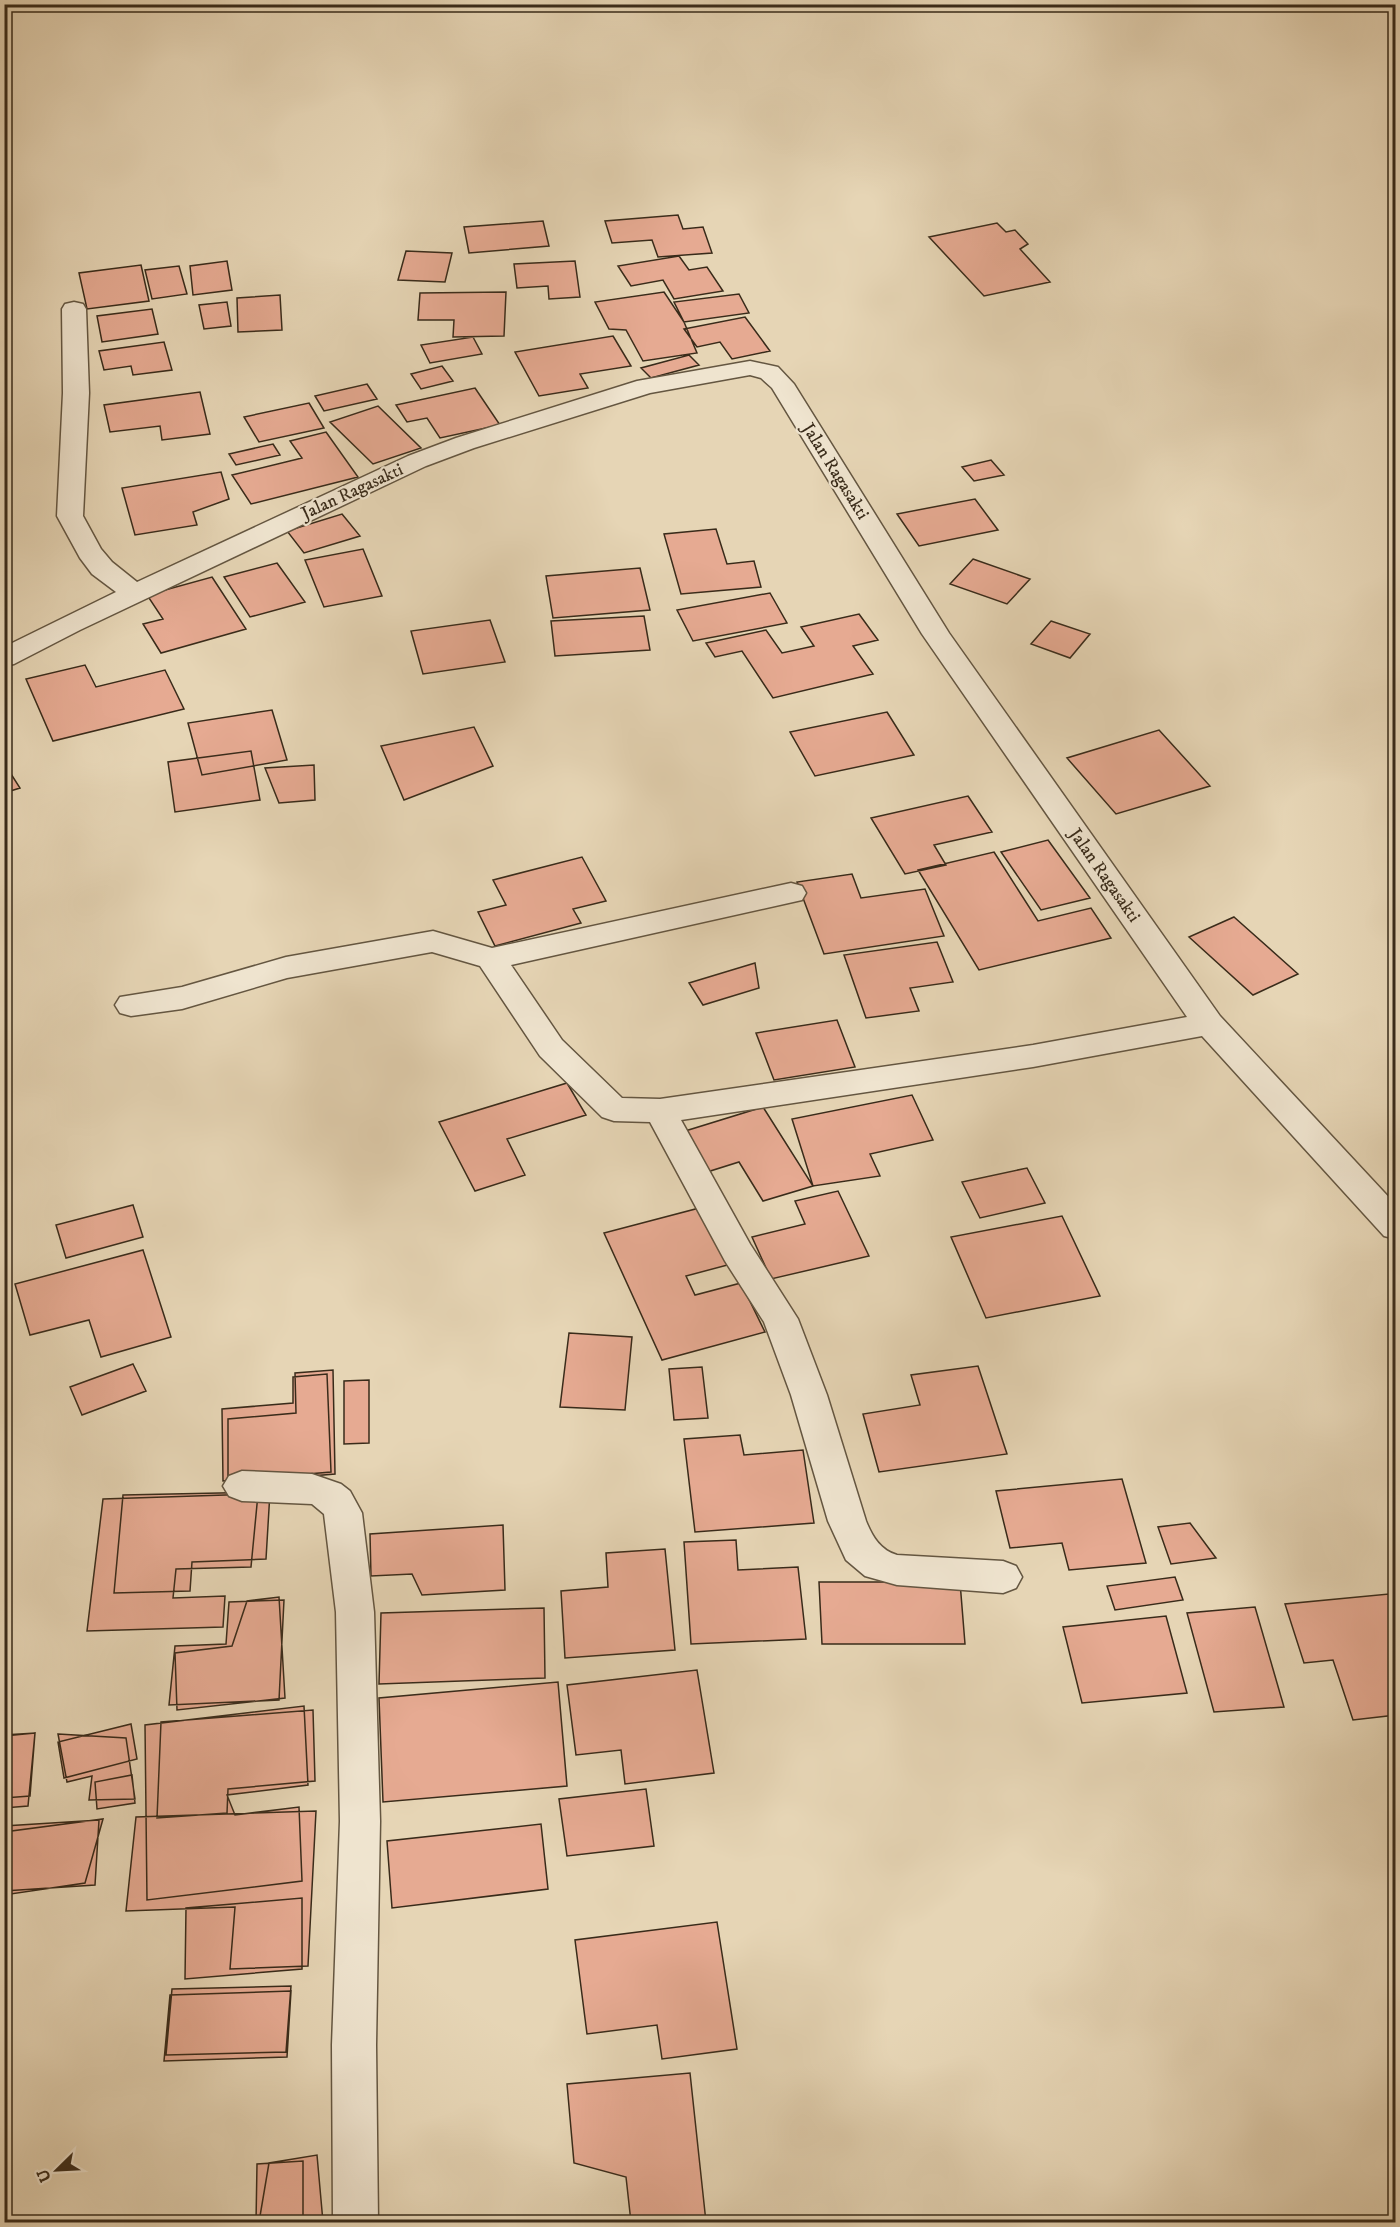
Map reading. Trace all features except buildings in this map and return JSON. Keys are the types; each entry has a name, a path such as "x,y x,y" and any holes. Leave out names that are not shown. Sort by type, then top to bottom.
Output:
{"street":[{"path":"74,309 76,393 70,516 81,539 102,568 136,594"},
{"name":"Jalan Ragasakti","path":"4,658 417,461 465,443 646,386 750,368 769,372 782,384 936,634 1209,1024 1395,1227"},
{"path":"131,1005 182,998 286,968 433,941 491,959 790,893"},
{"path":"491,959 551,1048 614,1109 660,1111 1033,1056 1209,1024"},
{"path":"660,1111 737,1252 780,1319 809,1395 847,1521 859,1549 878,1565 897,1570 1003,1577"},
{"path":"242,1486 312,1489 328,1494 337,1502 347,1538 355,1612 360,1821 354,2045 356,2223"}]}
